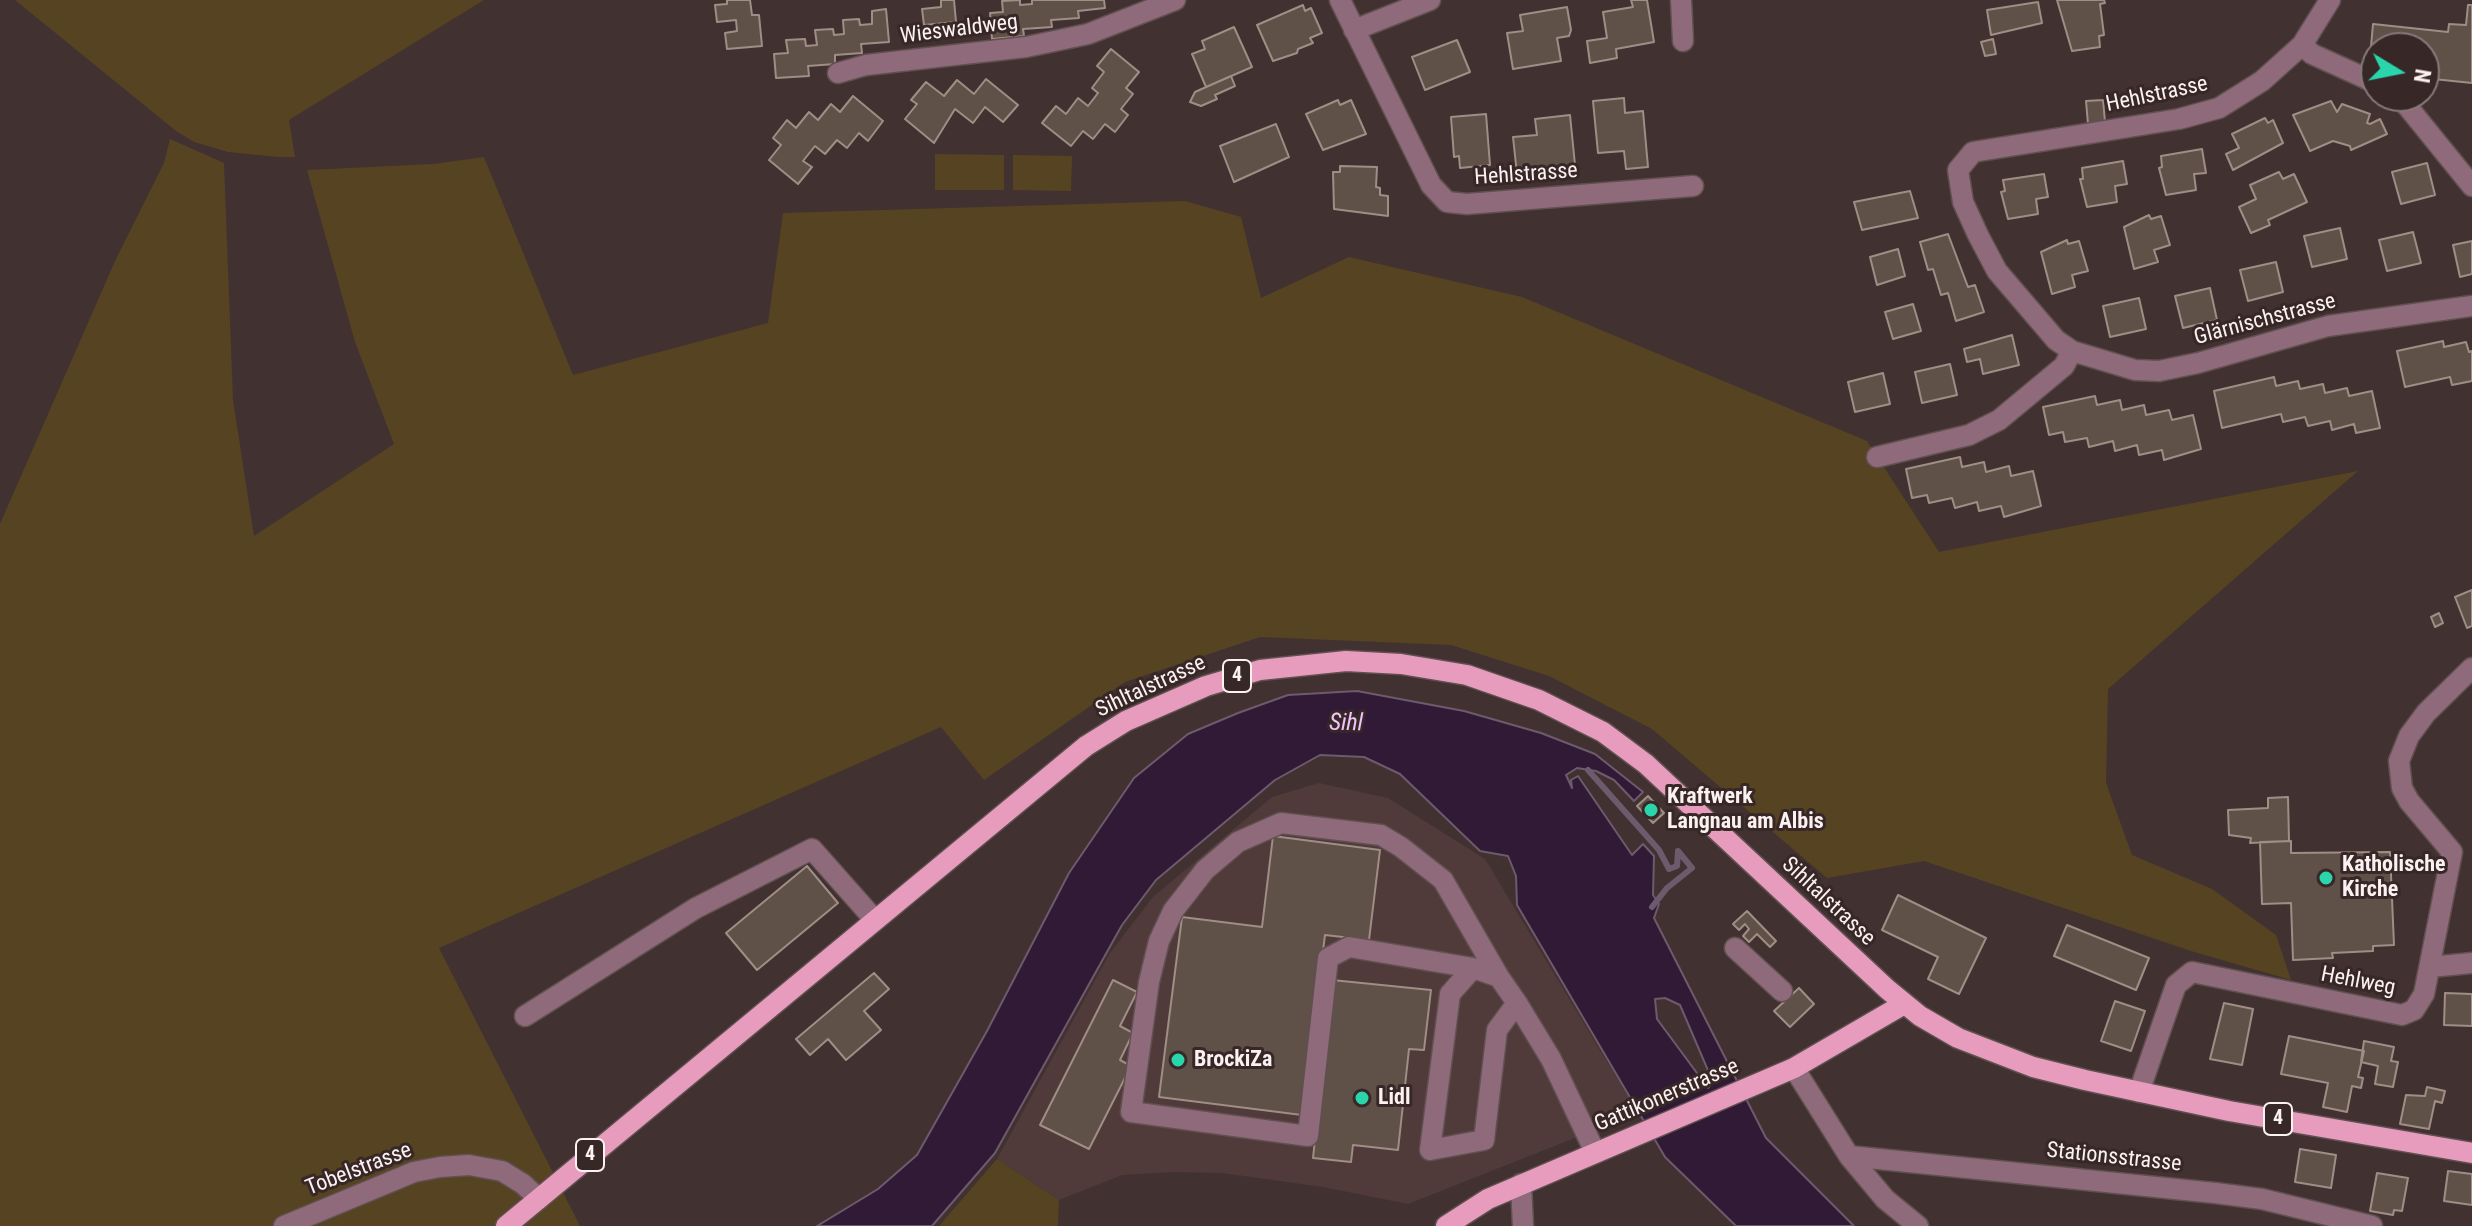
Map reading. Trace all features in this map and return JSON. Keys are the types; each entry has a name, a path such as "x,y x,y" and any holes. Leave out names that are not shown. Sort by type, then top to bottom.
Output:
{"main road":[{"name":"Sihltalstrasse","path":"506,1226 1070,757 1113,728 1206,686 1260,670 1319,662 1401,664 1455,673 1502,686 1560,709 1603,732 1646,764 1904,1004 1958,1038 2057,1074 2472,1153"},
{"name":"Gattikonerstrasse","path":"1446,1226 1467,1210 1521,1184 1794,1068 1904,1004"}],"street":[{"name":"Wieswaldweg","path":"838,73 866,65 1038,45 1088,34 1175,0"},
{"name":"Hehlstrasse","path":"1340,0 1431,185 1447,202 1467,204 1693,186"},
{"path":"1354,30 1430,0"},
{"path":"1681,0 1683,41"},
{"name":"Hehlstrasse","path":"1958,170 1973,152 2179,119 2219,108 2262,81 2302,45 2330,0"},
{"path":"2302,45 2312,54 2360,76"},
{"path":"2412,112 2472,186"},
{"name":"Glärnischstrasse","path":"1958,170 1963,202 1997,271 2029,313 2072,351 2135,370 2159,371 2328,326 2472,306"},
{"path":"1877,457 1969,435 1999,420 2064,366 2072,351"},
{"name":"Hehlweg","path":"2139,1092 2176,985 2192,972 2402,1015 2414,1010 2424,994 2462,853 2432,833 2402,788 2398,773 2403,749 2426,713 2472,668"},
{"path":"1499,977 1473,968 1349,947 1328,958 1308,1136 1131,1112 1149,982 1159,941 1173,911 1205,870 1238,842 1281,823 1381,835 1443,880 1551,1059 1595,1152"},
{"path":"525,1016 696,908 812,849 874,919"},
{"path":"1735,948 1782,991"},
{"path":"2430,967 2472,963"},
{"path":"1473,968 1450,994 1430,1150 1484,1140 1497,1030 1517,1003"},
{"path":"1794,1068 1849,1156 1885,1199 1918,1226"},
{"name":"Stationsstrasse","path":"1849,1156 2262,1199 2372,1226"},
{"name":"Tobelstrasse","path":"284,1226 414,1172 440,1167 469,1165 502,1171 539,1199"},
{"path":"1521,1184 1523,1226"}],"shaded area":[{"path":"15,0 484,0 289,120 295,157 278,157 228,152 194,142 176,131"},
{"path":"170,139 224,163 233,400 254,536 394,444 355,342 307,170 433,164 484,157 573,375 768,323 783,213 1185,201 1241,217 1261,298 1349,257 1522,297 1867,441 1939,552 2358,471 2108,689 2106,783 2132,855 2212,889 2276,935 2291,980 2191,951 1924,861 1827,878 1652,729 1549,676 1451,645 1260,637 1125,682 984,780 941,727 439,948 580,1226 0,1226 0,524 115,261 164,163"},
{"path":"935,154 1004,155 1004,190 935,190"},
{"path":"1013,155 1072,156 1071,191 1013,190"},
{"path":"1319,783 1388,798 1485,859 1638,1113 1408,1204 1323,1187 1222,1173 1175,1172 1122,1175 1059,1200 997,1159 1110,953 1153,897 1272,797"},
{"path":"997,1159 1059,1200 1058,1226 939,1226"}],"water":[{"name":"Sihl","path":"1357,691 1464,711 1541,733 1595,754 1643,792 1634,801 1614,780 1596,771 1577,768 1566,775 1572,788 1571,780 1578,776 1632,855 1643,844 1654,856 1653,895 1659,904 1654,918 1766,1138 1854,1226 1736,1226 1665,1157 1517,905 1516,876 1508,856 1480,851 1400,774 1364,757 1320,755 1275,780 1156,880 1122,925 995,1153 932,1226 817,1226 878,1189 917,1155 987,1031 1069,873 1134,778 1188,734 1288,695","holes":["1665,998 1680,1005 1713,1082 1708,1088 1657,1019 1655,999"]}],"building":[{"path":"727,0 750,0 752,15 759,15 762,46 727,49 725,33 737,31 736,20 717,22 715,5 727,4"},
{"path":"941,0 954,0 956,22 924,25 922,9 941,7"},
{"path":"1020,0 1020,5 1032,4 1032,0 1104,0 1105,8 1078,11 1079,18 1051,20 1052,27 1023,29 1024,36 992,39 990,13 1003,12 1002,1"},
{"path":"1631,0 1647,0 1654,42 1616,49 1617,58 1590,63 1587,41 1607,38 1603,12 1633,7"},
{"path":"2057,0 2104,0 2105,3 2100,4 2104,35 2099,36 2100,47 2072,51"},
{"path":"2038,2 2042,23 1991,35 1987,10"},
{"path":"1303,5 1305,11 1311,8 1322,33 1310,38 1313,43 1298,49 1297,53 1273,61 1257,25"},
{"path":"2468,5 2472,5 2472,83 2440,80 2440,32 2372,32 2373,24 2448,32 2449,24 2466,25"},
{"path":"1567,7 1571,30 1569,36 1557,38 1561,61 1513,69 1507,33 1523,31 1520,15"},
{"path":"886,9 889,42 861,44 862,53 835,55 835,64 808,66 809,76 776,78 774,54 788,53 786,40 805,39 806,46 817,45 815,30 833,29 834,35 844,34 843,20 859,19 860,25 872,24 872,11"},
{"path":"1234,27 1252,67 1206,87 1192,54 1205,49 1202,41"},
{"path":"1993,39 1996,54 1985,56 1981,42"},
{"path":"1457,40 1470,72 1425,90 1412,57"},
{"path":"1111,49 1139,72 1126,88 1133,94 1121,109 1128,115 1115,132 1105,124 1093,139 1083,131 1071,146 1042,123 1056,106 1066,114 1078,98 1088,106 1098,93 1092,88 1104,72 1097,66"},
{"path":"1231,76 1235,86 1215,95 1217,99 1201,106 1190,102 1195,92"},
{"path":"986,79 1018,105 1003,122 985,107 973,123 955,109 934,143 905,119 917,104 911,100 926,82 944,96 957,80 974,94"},
{"path":"853,96 883,121 868,141 859,133 847,148 837,140 825,154 815,146 803,161 812,167 798,184 769,160 781,145 773,138 787,120 796,128 809,112 818,120 831,104 840,112"},
{"path":"1624,98 1625,113 1643,111 1648,167 1626,169 1624,151 1598,153 1593,101"},
{"path":"1338,100 1340,105 1351,100 1366,134 1323,150 1306,114"},
{"path":"2103,100 2105,122 2088,124 2086,101"},
{"path":"2331,101 2337,112 2342,104 2370,114 2367,123 2380,119 2387,134 2351,150 2350,146 2333,141 2310,151 2293,115"},
{"path":"1486,114 1490,165 1460,168 1459,156 1454,157 1451,117"},
{"path":"1570,115 1576,175 1542,179 1541,172 1517,174 1513,137 1537,135 1535,119"},
{"path":"2265,118 2268,123 2273,120 2283,143 2233,170 2226,154 2239,148 2232,134"},
{"path":"1276,124 1289,157 1234,182 1220,146"},
{"path":"2202,149 2206,173 2194,174 2196,190 2166,195 2159,168 2162,167 2161,156"},
{"path":"2123,161 2127,184 2115,186 2117,202 2087,207 2080,179 2083,179 2082,168"},
{"path":"2427,163 2435,195 2401,204 2392,172"},
{"path":"1340,166 1377,167 1376,187 1380,188 1380,195 1388,196 1388,216 1334,209 1333,172 1340,172"},
{"path":"2279,172 2283,179 2294,174 2307,202 2268,220 2270,225 2251,233 2239,207 2256,199 2250,185"},
{"path":"2044,174 2048,197 2036,199 2038,214 2008,219 2001,192 2005,191 2003,180"},
{"path":"1910,191 1918,218 1862,230 1854,202"},
{"path":"2149,215 2151,219 2161,216 2170,245 2154,250 2158,262 2134,269 2124,227"},
{"path":"2340,228 2347,259 2312,267 2304,236"},
{"path":"2413,232 2421,263 2387,271 2379,240"},
{"path":"1948,234 1968,287 1975,285 1984,312 1956,321 1948,293 1941,295 1933,269 1928,270 1920,242"},
{"path":"2067,240 2068,244 2079,241 2088,271 2072,275 2075,287 2052,294 2041,252"},
{"path":"2472,241 2472,274 2460,277 2453,245"},
{"path":"1898,249 1905,276 1877,285 1870,257"},
{"path":"2276,262 2283,292 2248,301 2240,270"},
{"path":"2210,288 2217,320 2183,328 2175,296"},
{"path":"2139,298 2146,329 2110,337 2103,306"},
{"path":"1913,304 1921,331 1893,339 1885,312"},
{"path":"2012,335 2019,365 1983,374 1980,359 1967,362 1964,349"},
{"path":"2443,341 2444,347 2466,342 2469,352 2472,351 2472,381 2452,385 2450,377 2405,387 2397,351"},
{"path":"1950,364 1957,395 1922,403 1915,372"},
{"path":"1883,373 1890,404 1855,412 1848,382"},
{"path":"2274,377 2276,386 2298,381 2300,389 2323,384 2325,393 2347,388 2349,396 2372,391 2380,428 2356,433 2354,424 2332,430 2330,421 2308,426 2305,417 2283,422 2281,414 2222,428 2214,391"},
{"path":"2095,396 2097,405 2120,400 2122,410 2144,405 2146,415 2169,410 2172,420 2193,415 2201,449 2164,460 2162,450 2139,455 2137,445 2115,451 2113,441 2089,447 2087,438 2065,442 2063,432 2049,435 2043,407"},
{"path":"1960,457 1962,467 1984,462 1986,472 2009,466 2011,476 2033,471 2041,506 2004,517 2001,506 1979,511 1977,502 1955,508 1952,498 1929,503 1927,495 1912,498 1906,469"},
{"path":"2472,590 2472,626 2467,628 2455,597"},
{"path":"2439,613 2443,623 2435,627 2431,617"},
{"name":"Kraftwerk Langnau am Albis","path":"1648,796 1664,813 1653,823 1637,806"},
{"path":"2288,797 2289,841 2250,843 2251,838 2229,835 2228,810 2268,808 2268,798"},
{"path":"1273,836 1380,850 1369,940 1325,935 1302,1115 1159,1097 1182,917 1262,927"},
{"name":"Katholische Kirche","path":"2291,841 2291,853 2390,852 2394,945 2373,946 2373,951 2332,953 2333,958 2293,960 2291,903 2262,904 2260,842"},
{"path":"807,866 838,903 757,970 726,933"},
{"path":"1898,895 1986,938 1959,994 1928,979 1938,957 1882,930"},
{"path":"1747,911 1776,941 1770,947 1757,934 1749,942 1743,936 1749,929 1745,924 1739,930 1733,924"},
{"path":"2067,925 2149,958 2136,990 2054,956"},
{"path":"874,973 889,989 864,1011 881,1030 846,1060 828,1039 810,1055 796,1039"},
{"path":"1113,980 1137,992 1120,1026 1133,1033 1120,1060 1131,1066 1089,1149 1040,1125"},
{"name":"Lidl","path":"1332,980 1431,990 1424,1050 1409,1049 1398,1150 1353,1145 1351,1162 1313,1158"},
{"path":"1799,988 1814,1004 1790,1027 1774,1011"},
{"path":"2445,993 2472,994 2472,1026 2444,1025"},
{"path":"2115,1001 2145,1011 2131,1051 2101,1041"},
{"path":"2224,1003 2253,1009 2242,1065 2210,1059"},
{"path":"2289,1036 2364,1051 2358,1077 2363,1078 2361,1088 2352,1086 2347,1112 2323,1107 2328,1083 2281,1074"},
{"path":"2364,1041 2394,1047 2391,1061 2398,1062 2393,1087 2375,1084 2378,1066 2361,1062"},
{"path":"2427,1087 2445,1091 2442,1103 2435,1101 2429,1129 2400,1124 2406,1095 2425,1096"},
{"path":"2300,1149 2336,1155 2331,1188 2295,1182"},
{"path":"2448,1171 2472,1174 2472,1205 2444,1201"},
{"path":"2377,1173 2408,1178 2402,1211 2394,1210 2393,1215 2370,1211"}],"waterway":[{"path":"1588,770 1659,850 1669,869 1677,866 1678,851 1692,868 1667,888 1652,907"}],"place":[{"name":"Kraftwerk Langnau am Albis","path":"1651,810"},
{"name":"Katholische Kirche","path":"2326,878"},
{"name":"BrockiZa","path":"1178,1060"},
{"name":"Lidl","path":"1362,1098"}]}
